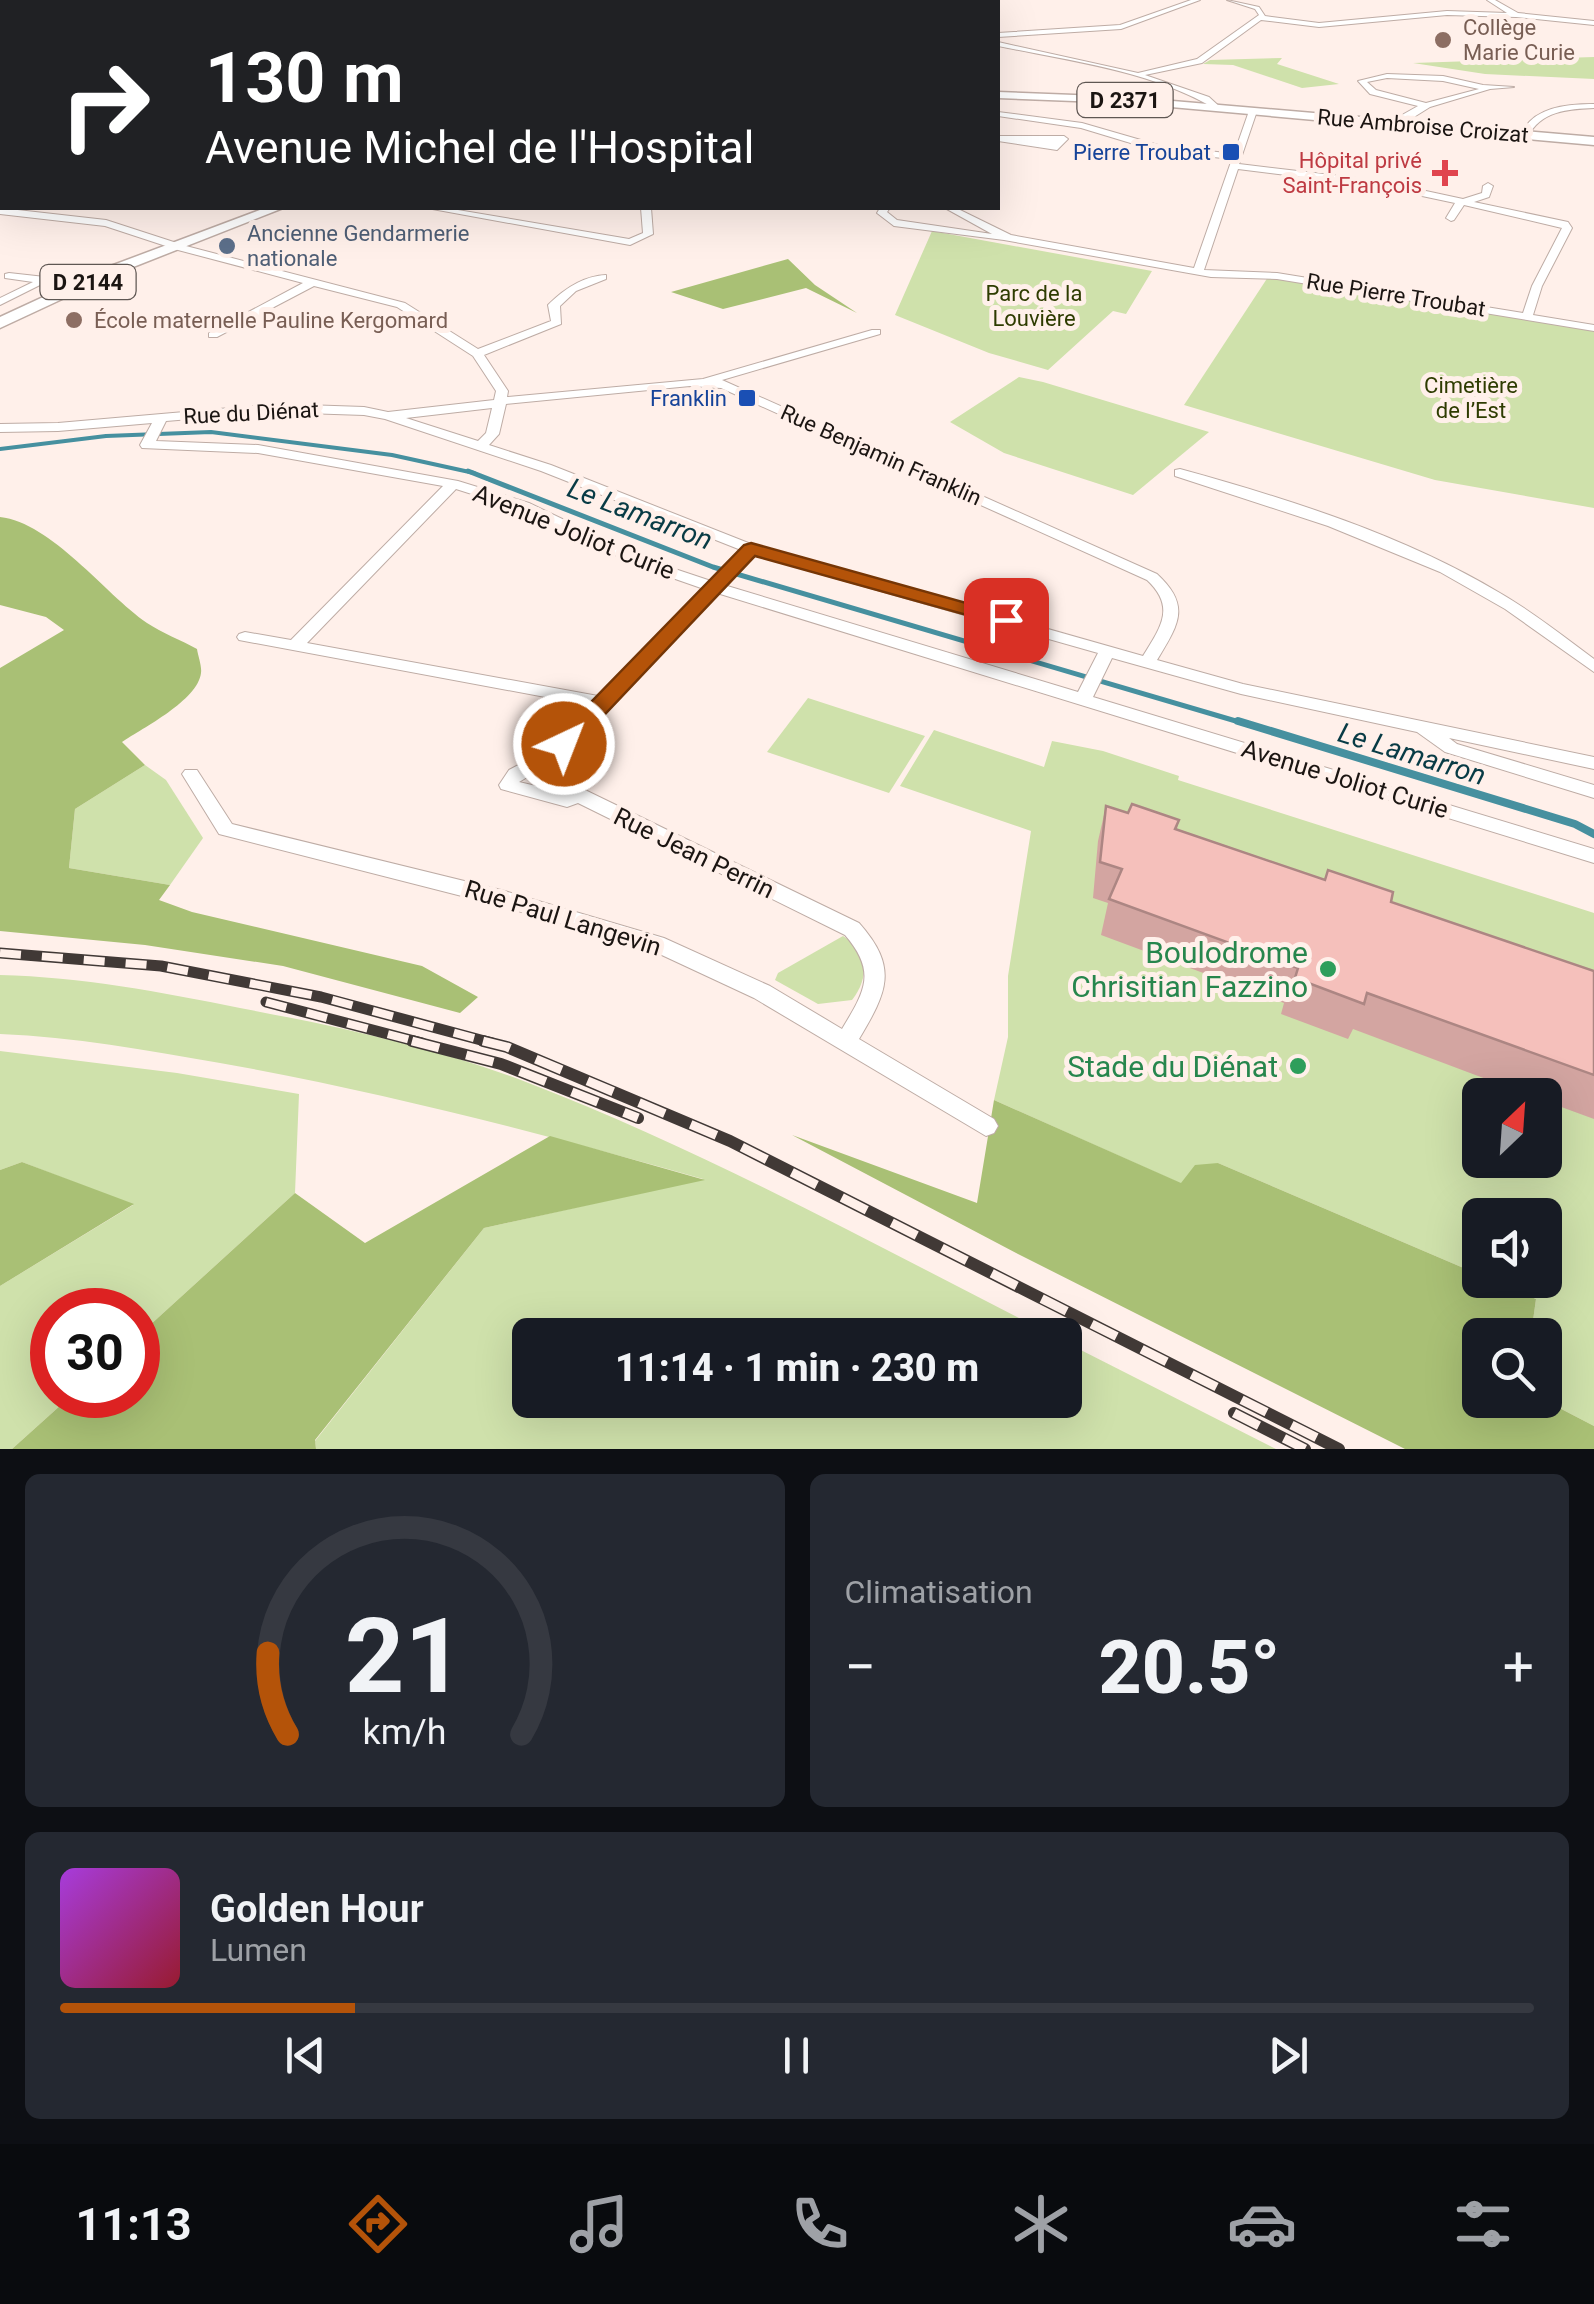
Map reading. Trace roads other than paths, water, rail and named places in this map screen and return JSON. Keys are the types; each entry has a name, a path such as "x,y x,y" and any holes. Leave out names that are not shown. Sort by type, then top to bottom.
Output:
{"main road":[{"name":"D 2371","path":"1000,95 1252,111"},
{"name":"Rue Ambroise Croizat","path":"1252,111 1594,141"},
{"name":"D 2144","path":"0,323 113,270 271,210"}],"street":[{"path":"1000,35 1120,27 1197,0"},
{"path":"1137,74 1205,58 1263,15 1257,8 1230,0"},
{"path":"1490,0 1516,15"},
{"path":"1260,18 1319,24 1448,12 1594,23"},
{"path":"1000,44 1137,74 1211,99 1217,108"},
{"path":"1427,106 1373,92 1362,81 1373,76 1397,76 1510,87"},
{"path":"1398,124 1400,119 1427,106 1486,87"},
{"path":"1525,135 1530,124 1560,109 1594,106"},
{"path":"1198,271 1252,111"},
{"path":"1000,114 1100,130 1157,148 1375,183 1566,226 1526,317"},
{"path":"1000,139 1012,141"},
{"path":"1451,218 1460,202 1486,195 1488,186"},
{"path":"444,210 630,242 648,234 646,210"},
{"path":"884,210 886,219 894,223 981,238 1008,238"},
{"path":"954,210 1008,238"},
{"path":"0,211 106,223 177,246 402,305 477,354 502,390 492,434 481,446"},
{"name":"Rue Pierre Troubat","path":"1008,238 1223,275 1277,276 1594,328"},
{"path":"1223,275 1262,287"},
{"path":"0,302 45,280 10,276"},
{"path":"477,354 557,322 554,305 560,298 602,277"},
{"path":"213,335 314,281"},
{"path":"709,381 876,332"},
{"name":"Rue Benjamin Franklin","path":"501,402 709,381 741,392 1152,578 1166,588 1173,602 1171,620 1147,662"},
{"name":"Rue du Diénat","path":"0,428 155,430 300,407 388,416 501,402"},
{"path":"388,416 481,446 751,549 1242,688 1594,763"},
{"name":"Avenue Joliot Curie","path":"155,430 147,445 152,447 258,449 452,484 524,506 643,563 726,574 1594,856"},
{"path":"1180,473 1329,522 1478,586 1518,610 1594,667"},
{"path":"295,646 452,484"},
{"path":"559,751 559,768 578,795 566,800 508,785 515,774 559,751 569,735 751,549"},
{"path":"245,637 603,702"},
{"path":"1086,693 1108,650"},
{"path":"1418,726 1451,748 1594,792"},
{"name":"Rue Paul Langevin","path":"191,774 226,830 533,906 657,944 762,992 986,1126"},
{"name":"Rue Jean Perrin","path":"578,795 852,929 868,944 878,964 877,984 846,1041"}],"waterway":[{"name":"Le Lamarron","path":"0,449 106,436 211,432 392,455 472,473"},
{"name":"Le Lamarron","path":"468,471 472,473"},
{"name":"Le Lamarron","path":"472,473 713,567 1246,724"},
{"name":"Le Lamarron","path":"1238,721 1575,824 1594,834"}],"railway":[{"path":"0,953 161,966 321,997 492,1043"},
{"path":"266,1002 422,1043"},
{"path":"412,1041 501,1064 638,1118"},
{"path":"483,1041 507,1047 730,1141 1339,1449"},
{"path":"1234,1413 1305,1449"}],"place":[{"name":"Collège Marie Curie","path":"1443,40"},
{"name":"Pierre Troubat","path":"1231,152"},
{"name":"Hôpital privé Saint-François","path":"1445,173"},
{"name":"Ancienne Gendarmerie nationale","path":"227,246"},
{"name":"École maternelle Pauline Kergomard","path":"74,320"},
{"name":"Franklin","path":"747,398"},
{"name":"Boulodrome Chrisitian Fazzino","path":"1328,969"},
{"name":"Stade du Diénat","path":"1298,1066"}],"park label":[{"name":"Parc de la Louvière","path":"1034,306"},
{"name":"Cimetière de l’Est","path":"1471,398"}]}
